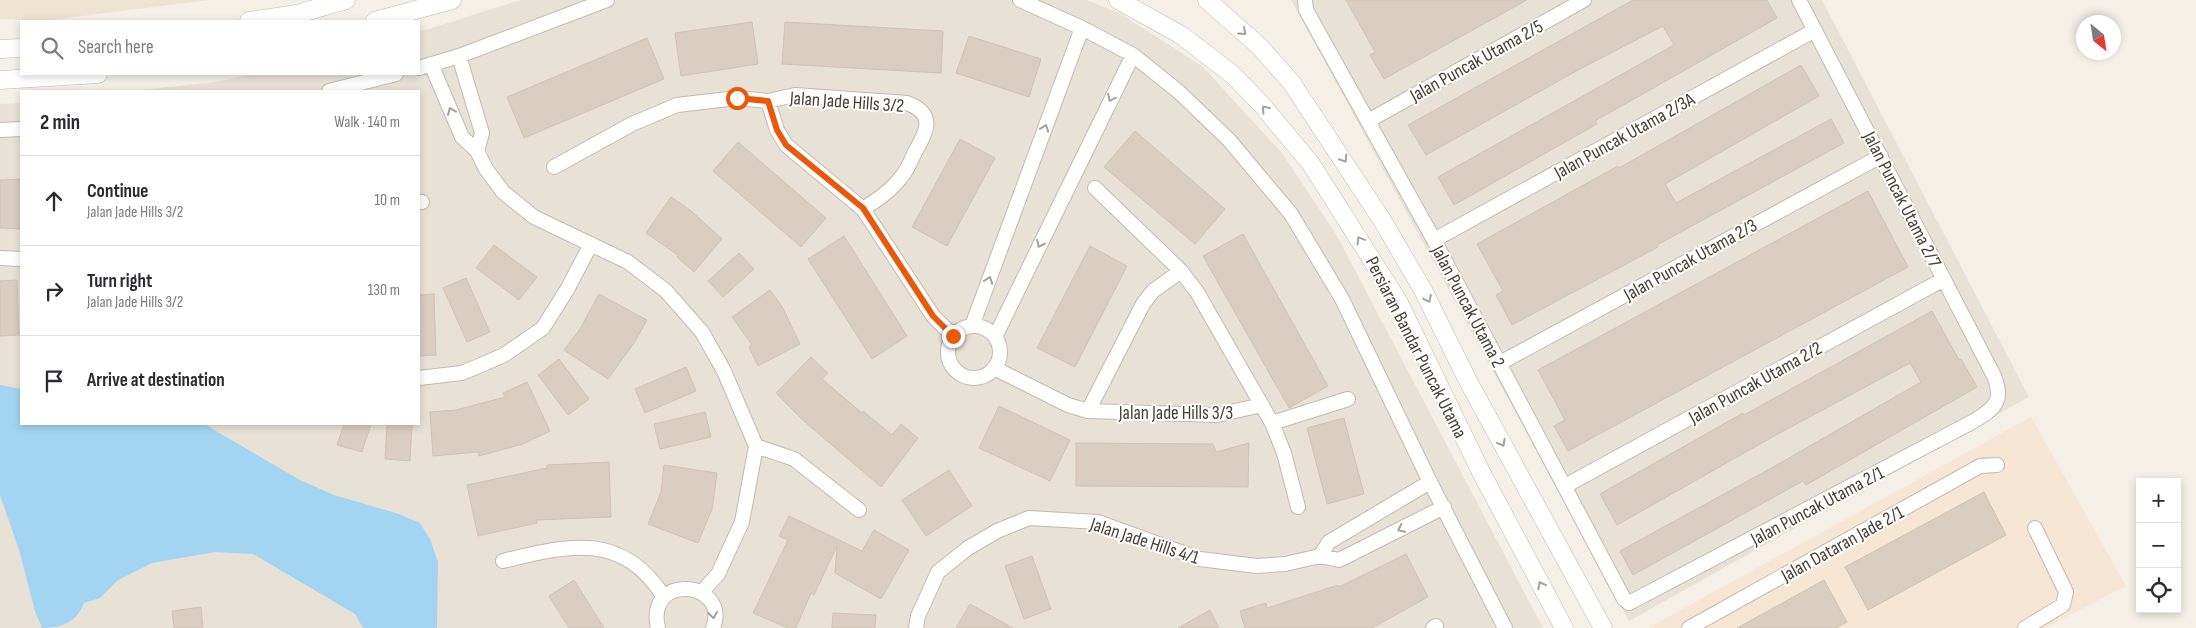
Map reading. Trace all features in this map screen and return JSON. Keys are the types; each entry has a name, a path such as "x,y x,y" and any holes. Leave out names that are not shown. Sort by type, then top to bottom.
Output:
{"street":[{"path":"257,20 297,14 346,0"},
{"path":"379,20 452,0"},
{"path":"607,0 459,56 425,66 462,137 477,151 486,169 503,192 534,217 628,262 666,291 702,332 724,371 756,446 742,522 718,574 702,592"},
{"path":"1020,0 1082,28 1133,55 1179,92 1230,140 1291,214 1342,298 1430,482 1505,628"},
{"name":"Persiaran Bandar Puncak Utama","path":"1118,0 1181,35 1233,75 1262,105 1311,164 1398,302 1482,474 1564,628"},
{"name":"Persiaran Bandar Puncak Utama","path":"1207,0 1259,46 1291,82 1337,148 1423,290 1468,381 1582,585 1603,628"},
{"name":"Jalan Puncak Utama 2/5","path":"1368,121 1584,0"},
{"name":"Jalan Puncak Utama 2/7","path":"1799,0 1994,376 1999,388 1998,400"},
{"name":"Jalan Puncak Utama 2","path":"1305,5 1434,240 1624,599 1629,603"},
{"path":"972,326 1082,28"},
{"name":"Jalan Puncak Utama 2/3A","path":"1434,240 1815,30"},
{"path":"0,49 20,48"},
{"path":"995,337 1133,55"},
{"path":"459,56 482,133 477,151"},
{"path":"0,80 82,75"},
{"path":"333,90 392,75"},
{"name":"Jalan Jade Hills 3/2","path":"554,166 632,124 678,106 737,98 768,101 795,95 907,104 918,108 925,115 927,126 923,138 902,177 881,197 863,208"},
{"name":"Jalan Jade Hills 3/2","path":"768,101 777,130 786,145 863,208 933,316 953,336"},
{"path":"0,130 20,130"},
{"name":"Jalan Puncak Utama 2/3","path":"1500,363 1881,156"},
{"name":"Jalan Jade Hills 3/3","path":"1095,188 1136,226 1180,271 1197,292 1272,423 1284,453 1298,507"},
{"path":"420,378 462,373 504,355 543,328 568,288 590,244"},
{"path":"0,258 20,259"},
{"name":"Jalan Jade Hills 3/3","path":"1088,411 1143,304 1153,291 1180,271"},
{"name":"Jalan Puncak Utama 2/2","path":"1565,486 1944,279"},
{"path":"972,326 981,327 995,337 1000,352 994,368 981,377 973,378 958,372 949,359 949,343 953,336 959,331 972,326"},
{"name":"Jalan Jade Hills 3/3","path":"994,368 1068,404 1088,411 1217,415 1262,405"},
{"path":"1272,423 1348,399"},
{"name":"Jalan Puncak Utama 2/1","path":"1629,603 1974,421 1990,412 1998,400"},
{"path":"756,446 794,458 859,510"},
{"name":"Jalan Dataran Jade 2/1","path":"1689,628 1980,466 1997,465"},
{"path":"1320,556 1329,542 1430,482"},
{"name":"Jalan Jade Hills 4/1","path":"916,628 918,616 938,572 968,548 997,531 1028,518 1098,522 1200,559 1257,566 1285,564 1320,556 1339,560 1444,507"},
{"path":"2025,628 2063,605 2066,592 2035,528"},
{"path":"503,561 558,548 586,546 606,550 636,563 654,581 664,597"},
{"path":"1582,585 1609,628"},
{"path":"658,628 656,618 658,606 664,597 676,589 689,588 702,592 711,601 715,613 713,628"}],"shaded area":[{"path":"0,0 209,0 50,20 0,19"},
{"path":"520,0 1087,0 1121,14 1202,66 1282,153 1336,234 1543,628 0,628 0,104 20,103 20,425 420,425 420,90 141,90 216,82 248,75 420,75 420,32"},
{"path":"1291,0 1822,0 2029,397 1629,621"},
{"path":"2031,417 2126,586 2045,628 1648,628"}],"water":[{"path":"0,385 20,389 20,425 206,425 300,480 334,495 399,514 420,523 430,539 438,562 437,628 363,628 355,614 253,554 215,552 152,563 118,580 100,598 84,603 77,615 68,623 56,627 42,628 35,611 19,550 0,495"}],"building":[{"path":"1346,0 1527,0 1384,79 1370,55 1375,52"},
{"path":"1633,0 1767,0 1777,18 1595,121 1597,124 1454,205 1438,177 1674,45 1663,26 1580,69 1426,155 1408,125"},
{"path":"752,22 758,64 681,76 675,33"},
{"path":"785,22 943,31 941,73 782,64"},
{"path":"969,36 1041,59 1029,97 956,73"},
{"path":"647,38 664,79 524,138 507,97"},
{"path":"1801,65 1819,96 1665,184 1676,203 1831,119 1844,143 1657,245 1658,247 1512,325 1496,295 1503,291 1477,244 1618,166 1619,168"},
{"path":"1135,131 1225,209 1195,244 1104,167"},
{"path":"960,139 995,158 947,246 912,227"},
{"path":"738,142 826,218 801,247 713,171"},
{"path":"20,179 20,229 0,228 0,180"},
{"path":"1868,191 1908,267 1568,451 1554,426 1565,420 1538,370"},
{"path":"671,197 690,210 722,239 694,272 677,257 679,256 646,233"},
{"path":"1243,234 1328,386 1289,408 1203,256"},
{"path":"844,236 907,336 872,359 808,259"},
{"path":"494,245 537,277 519,300 476,268"},
{"path":"1090,246 1127,266 1075,367 1037,348"},
{"path":"739,253 754,269 723,297 708,281"},
{"path":"466,278 490,332 467,342 443,288"},
{"path":"17,280 19,335 0,336 0,281"},
{"path":"770,290 783,308 800,344 758,366 749,347 752,345 732,317"},
{"path":"434,294 436,355 420,356 420,295"},
{"path":"599,294 647,320 634,343 608,379 564,350 580,329"},
{"path":"1932,311 1959,360 1961,359 1977,387 1806,485 1803,481 1633,575 1620,551 1775,466 1921,382 1910,363 1776,435 1617,525 1600,494 1743,413 1744,415"},
{"path":"811,357 828,373 822,379 862,413 863,411 892,435 901,424 918,438 881,487 805,422 776,393"},
{"path":"559,359 589,399 568,415 538,375"},
{"path":"686,367 696,391 645,413 635,389"},
{"path":"527,382 550,431 523,444 479,456 478,452 433,456 430,412 456,410 505,397 503,393"},
{"path":"999,406 1070,440 1050,481 979,448"},
{"path":"705,412 711,437 660,449 654,424"},
{"path":"1344,418 1364,494 1327,504 1307,428"},
{"path":"344,425 371,425 362,452 337,445"},
{"path":"387,425 412,425 410,461 385,459"},
{"path":"1076,443 1213,444 1216,452 1249,443 1248,487 1076,486"},
{"path":"609,462 611,517 536,520 537,523 478,536 467,485 547,468 547,465"},
{"path":"664,465 717,473 712,509 698,543 648,524 661,492"},
{"path":"949,470 972,506 926,536 902,500"},
{"path":"1984,492 2006,535 1868,610 1845,567"},
{"path":"789,516 862,551 874,530 909,550 881,599 835,573 837,546 814,595 811,593 796,628 788,628 753,613 788,540 779,536"},
{"path":"1406,554 1428,597 1372,628 1245,628 1240,611 1266,603 1267,608 1338,585 1339,587"},
{"path":"1032,556 1051,609 1024,619 1005,566"},
{"path":"574,580 604,628 569,628 549,596"},
{"path":"1824,580 1847,622 1836,628 1737,628"},
{"path":"970,604 1013,628 956,628"},
{"path":"201,607 203,628 174,628 172,611"},
{"path":"1210,610 1219,628 1178,628"},
{"path":"833,613 876,615 875,628 832,628"}],"route":[{"path":"737,98 768,101 777,130 786,145 863,208 933,316 953,336"}]}
